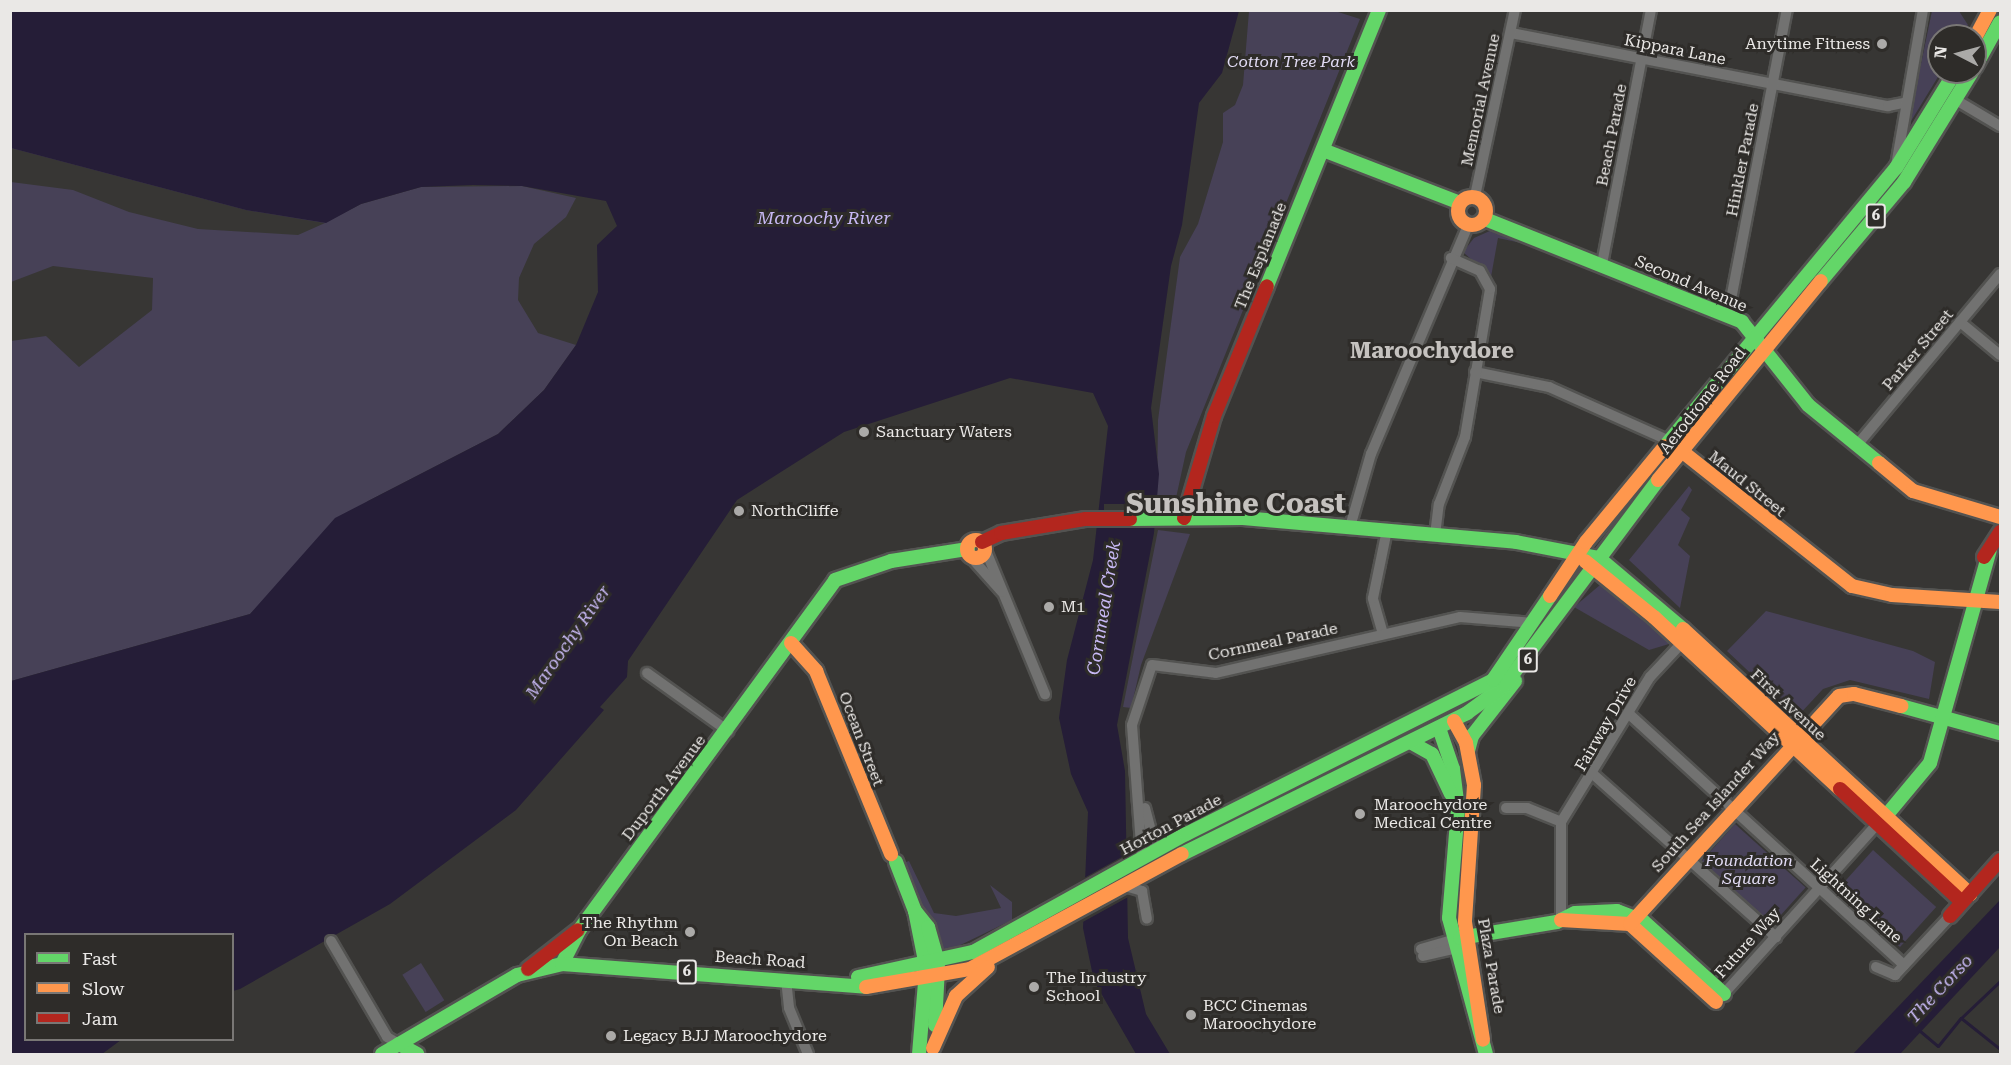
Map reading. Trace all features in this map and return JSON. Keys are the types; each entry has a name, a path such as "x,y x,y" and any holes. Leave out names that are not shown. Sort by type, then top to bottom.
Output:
{"main road":[{"name":"The Esplanade","path":"1184,518 1214,416 1379,10"},
{"path":"1987,46 2001,22"},
{"name":"Aerodrome Road","path":"1434,714 1493,680 1534,623 1577,554 1896,168 1948,84"},
{"name":"Aerodrome Road","path":"1439,728 1454,722 1521,668 1595,562 1764,350 1904,182 1965,84"},
{"path":"1323,150 1460,203 1475,196 1485,219 1477,227 1468,225 1460,203"},
{"name":"Second Avenue","path":"1485,219 1728,315 1758,335 1764,350 1808,405 1920,495 2001,518"},
{"name":"Maud Street","path":"1670,441 1852,586 1892,595 1970,597 2001,602"},
{"path":"968,552 974,539 984,547 1004,533 1103,518 1184,518 1387,530 1577,554"},
{"name":"Future Way","path":"1881,820 1926,771 1953,675 1970,597 1990,550 2001,532"},
{"name":"Duporth Avenue","path":"562,964 580,928 728,731 839,576 936,551 968,552"},
{"name":"First Avenue","path":"1577,554 1628,578 1794,741"},
{"name":"First Avenue","path":"1595,562 1681,644 1794,741 1966,898"},
{"name":"Ocean Street","path":"791,643 816,670 915,911 932,971"},
{"path":"1468,754 1472,736 1521,668"},
{"name":"South Sea Islander Way","path":"1632,920 1832,700 1846,694 2001,733"},
{"path":"1434,714 1454,722"},
{"name":"Plaza Parade","path":"1434,714 1455,777 1458,822 1448,910 1465,941"},
{"name":"Horton Parade","path":"932,971 973,952 1156,850 1434,714"},
{"name":"Plaza Parade","path":"1454,722 1468,754 1475,829 1466,896 1465,941 1484,1048"},
{"name":"Horton Parade","path":"932,971 1007,951 1145,873 1276,803 1439,728"},
{"path":"1410,742 1426,749 1439,765 1458,822"},
{"path":"1134,863 1145,873 1156,850"},
{"path":"1950,916 2001,860"},
{"path":"1032,919 1052,926"},
{"path":"1465,941 1561,920 1632,920 1720,998"},
{"path":"528,969 580,928"},
{"path":"932,1051 956,996 1007,951"},
{"name":"Beach Road","path":"562,964 812,980 932,971"},
{"name":"6","path":"382,1054 528,969 562,964"},
{"path":"932,971 932,1051"},
{"path":"919,1054 932,971"},
{"path":"399,1044 417,1054"}],"street":[{"name":"Memorial Avenue","path":"1475,196 1515,10"},
{"name":"Beach Parade","path":"1602,264 1651,10"},
{"name":"Hinkler Parade","path":"1728,315 1788,10"},
{"path":"1896,168 1904,103 1923,10"},
{"name":"Kippara Lane","path":"1511,33 1888,106 1904,103"},
{"path":"1956,100 2001,126"},
{"path":"1350,527 1366,467 1451,258 1468,225"},
{"path":"1435,535 1439,504 1466,437 1489,284 1480,271 1451,258"},
{"name":"Parker Street","path":"1857,445 2001,274"},
{"path":"1960,322 2001,355"},
{"name":"Maud Street","path":"1475,372 1549,387 1670,441"},
{"path":"1383,634 1373,598 1387,530"},
{"path":"984,547 1045,694"},
{"path":"968,552 1002,592"},
{"name":"Cornmeal Parade","path":"1156,850 1142,796 1133,720 1150,667 1162,663 1216,672 1467,616 1534,623"},
{"name":"Fairway Drive","path":"1561,822 1594,774 1650,677 1681,644"},
{"path":"647,673 728,731"},
{"name":"Lightning Lane","path":"1628,713 1904,965"},
{"path":"1594,774 1776,937"},
{"name":"Cornmeal Parade","path":"1134,863 1142,796"},
{"path":"1506,808 1527,808 1561,822 1561,920"},
{"name":"Future Way","path":"1720,998 1881,820"},
{"path":"1127,885 1141,890 1146,914 1145,873"},
{"path":"1876,967 1888,976 1904,965 1950,916"},
{"path":"331,941 387,1037 399,1044"},
{"path":"1422,952 1465,941"},
{"path":"786,979 789,1008 808,1054"}],"green space":[{"name":"Cotton Tree Park","path":"1249,11 1335,11 1360,19 1186,452 1176,498 1157,497 1158,420 1180,257 1198,224 1223,142 1223,113 1235,105 1243,85"},
{"path":"1932,11 1959,11 1967,24 1929,24"},
{"path":"10,34 326,222 361,204 421,187 522,186 576,198 566,217 534,244 519,278 518,300 538,333 576,345 544,390 498,434 368,501 250,614 11,681 11,341 46,336 79,367 152,310 153,278 53,266 11,282 11,182 73,190 129,212 198,229 298,235 325,223 246,210 11,148"},
{"path":"1927,35 1927,84 1934,84 1908,126"},
{"path":"1492,230 1535,246 1498,238 1491,277 1463,252 1474,238"},
{"path":"1689,486 1692,490 1681,510 1690,518 1678,545 1690,556 1680,608 1629,560"},
{"path":"1158,530 1190,534 1141,665 1131,708 1123,707"},
{"path":"1600,585 1667,638 1669,644 1649,650 1574,607"},
{"path":"1766,611 1913,651 1935,662 1929,699 1850,680 1823,689 1797,717 1727,651"},
{"name":"Foundation Square","path":"1735,824 1806,888 1772,925 1702,861"},
{"path":"1873,850 1936,907 1900,947 1837,890"},
{"path":"909,861 934,913 956,916 1001,908 990,885 1012,902 1012,920 944,953 903,863"},
{"path":"421,963 444,1000 426,1012 402,975"}],"water":[{"name":"Maroochy River","path":"11,11 1239,11 1222,73 1199,103 1182,225 1171,266 1151,408 1159,474 1154,533 1117,725 1125,771 1128,938 1146,1014 1170,1054 1136,1054 1094,981 1083,928 1088,812 1071,774 1059,718 1067,660 1093,560 1108,426 1093,393 1010,378 844,432 737,500 628,661 627,677 600,707 604,710 516,810 390,904 240,989 234,991 234,933 24,933 24,1041 120,1041 102,1054 11,1054 11,681 250,614 335,518 498,434 544,390 576,345 598,292 597,245 617,226 606,201 522,186 473,185 421,187 361,204 326,223 246,210 11,148"},
{"name":"The Corso","path":"2000,900 2000,947 1900,1054 1853,1054"}],"pier":[{"path":"1104,504 1159,504 1159,528 1104,528"},
{"path":"1129,853 1130,896 1081,923 1084,878"}],"waterway":[{"path":"1961,1018 2000,981"},
{"path":"1920,1031 1938,1046 1961,1018 2000,1049"}],"traffic: fast":[{"path":"1267,286 1379,10"},
{"path":"1987,45 2000,22"},
{"path":"1665,446 1896,168 1948,84"},
{"path":"1821,281 1904,182 1965,84"},
{"path":"1323,150 1460,203"},
{"path":"1485,219 1742,322 1808,405 1879,463"},
{"path":"1182,854 1467,713 1504,686 1658,480"},
{"path":"1130,519 1243,518 1516,542 1599,558 1683,629"},
{"path":"562,964 580,929 835,580 891,561 968,549"},
{"path":"1885,817 1930,763 1990,550"},
{"path":"858,977 973,952 1186,834 1493,680 1550,596"},
{"path":"1468,751 1472,736 1515,681"},
{"path":"1901,706 2000,733"},
{"path":"1439,728 1453,769 1458,809 1449,918 1486,1054"},
{"path":"1410,742 1432,754 1451,794"},
{"path":"896,862 915,911 926,966"},
{"path":"915,911 928,927 938,963"},
{"path":"1460,938 1557,922 1575,913 1617,911 1643,921 1724,994"},
{"path":"382,1054 517,975 562,964 866,987"},
{"path":"935,1025 938,967"},
{"path":"919,1054 926,970"},
{"path":"399,1044 417,1054"}],"traffic: slow":[{"path":"1982,24 1990,10"},
{"path":"1472,197 1482,201 1486,211 1482,221 1472,225 1462,221 1458,211 1462,201 1472,197"},
{"path":"1658,480 1821,281"},
{"path":"1674,445 1852,586 1892,595 2000,602"},
{"path":"1550,596 1586,542 1665,446"},
{"path":"1879,463 1913,491 2000,517"},
{"path":"976,540 982,543 985,549 982,555 976,558 970,555 967,549 970,543 976,540"},
{"path":"1585,561 1654,617 1840,789"},
{"path":"1683,629 1970,894"},
{"path":"791,643 816,671 891,854"},
{"path":"1630,924 1839,696 1854,694 1901,706"},
{"path":"1454,721 1466,743 1474,785 1465,922 1483,1040"},
{"path":"866,987 970,969 1182,854"},
{"path":"1561,920 1630,924 1716,1002"},
{"path":"933,1048 956,996 988,967"}],"traffic: jam":[{"path":"1184,518 1214,416 1267,286"},
{"path":"982,542 1001,533 1086,519 1130,519"},
{"path":"1984,557 2000,532"},
{"path":"1840,789 1962,902"},
{"path":"1950,916 2000,860"},
{"path":"528,969 578,930"}],"place":[{"name":"Anytime Fitness","path":"1882,44"},
{"name":"Sanctuary Waters","path":"864,432"},
{"name":"NorthCliffe","path":"739,511"},
{"name":"M1","path":"1049,607"},
{"name":"Maroochydore Medical Centre","path":"1360,814"},
{"name":"The Rhythm On Beach","path":"690,932"},
{"name":"The Industry School","path":"1034,987"},
{"name":"BCC Cinemas Maroochydore","path":"1191,1015"},
{"name":"Legacy BJJ Maroochydore","path":"611,1036"}],"district":[{"name":"Maroochydore","path":"1432,351"},
{"name":"Sunshine Coast","path":"1236,504"}],"water label":[{"name":"Cornmeal Creek","path":"1104,608"}]}
